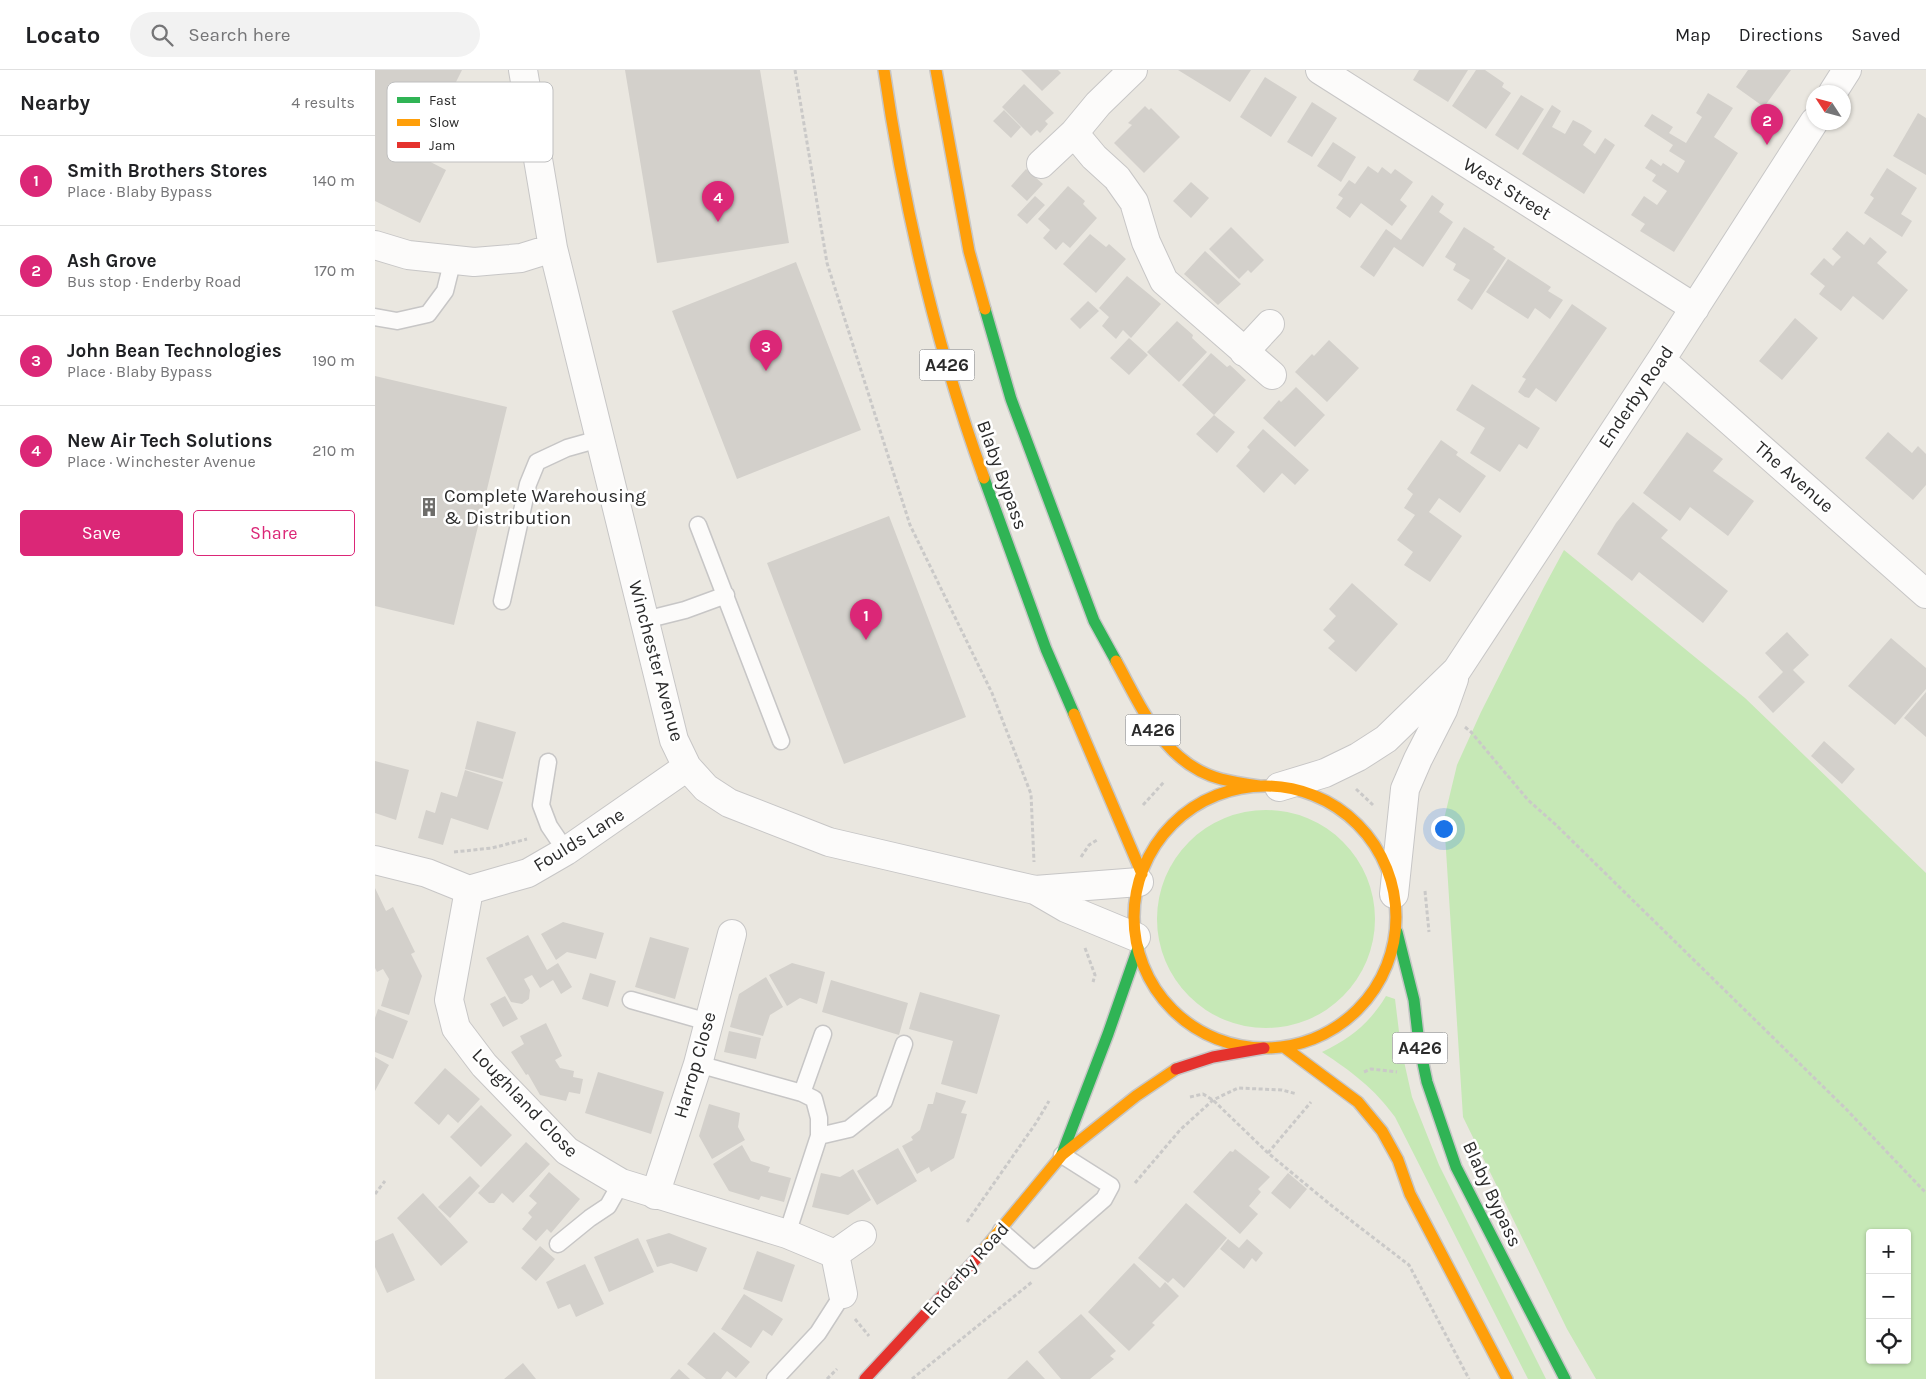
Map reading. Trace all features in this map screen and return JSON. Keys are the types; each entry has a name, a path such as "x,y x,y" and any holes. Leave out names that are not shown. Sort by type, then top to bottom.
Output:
{"main road":[{"name":"Blaby Bypass","path":"884,70 895,145 918,255 964,424 1047,649 1140,878"},
{"name":"Blaby Bypass","path":"936,70 969,251 993,340 1011,399 1094,621 1154,730 1172,752 1196,770 1220,779 1302,791 1319,798 1351,818 1364,831 1378,850 1388,873 1394,894 1396,926 1414,1000 1419,1044 1427,1082 1456,1167 1565,1379"},
{"path":"1264,1048 1241,1046 1219,1040 1199,1031 1181,1018 1166,1003 1152,984 1143,965 1137,942 1135,908 1140,878 1149,858 1160,840 1176,822 1189,812 1219,795 1239,789 1269,787"},
{"path":"1062,1156 1136,1096 1175,1069 1213,1057 1264,1048 1284,1047 1309,1041 1330,1031 1350,1017 1378,984 1389,962 1396,926"},
{"path":"1062,1156 1108,1034 1137,942"},
{"path":"1284,1047 1364,1107 1382,1131 1398,1160 1410,1194 1507,1379"},
{"name":"Enderby Road","path":"865,1379 948,1291 1001,1231 1062,1156"}],"street":[{"path":"1041,164 1074,134 1098,104 1133,70"},
{"name":"West Street","path":"1319,70 1695,308"},
{"path":"1837,85 1847,70"},
{"name":"Enderby Road","path":"1269,787 1325,773 1358,757 1386,739 1457,670 1695,308 1809,130"},
{"path":"1074,134 1094,157 1117,178 1134,202 1146,242 1164,281 1272,375"},
{"name":"Winchester Avenue","path":"539,162 553,248 599,439 674,740 687,767 706,788 729,803 829,842 1035,890 1066,908 1137,942"},
{"path":"375,245 408,256 474,262 521,258 553,248"},
{"path":"1244,352 1270,324"},
{"name":"The Avenue","path":"1661,360 1926,594"},
{"name":"Enderby Road","path":"1394,894 1405,790 1418,759 1443,710 1457,670"},
{"name":"Foulds Lane","path":"469,890 528,873 559,841 687,767"},
{"path":"375,860 427,873 469,890"},
{"name":"Winchester Avenue","path":"1035,890 1140,878"},
{"name":"Loughland Close","path":"469,890 449,1000 455,1028 484,1065 567,1151 621,1183 787,1234 835,1254"},
{"name":"Harrop Close","path":"655,1195 698,1064 732,934"},
{"path":"843,1294 835,1254 862,1235"}],"lane":[{"path":"375,317 397,321 428,314 445,292 453,259"},
{"path":"502,601 528,484 537,462 567,448 599,439"},
{"path":"698,525 781,741"},
{"path":"645,620 685,610 725,595"},
{"path":"548,762 541,804 559,841"},
{"path":"631,1000 708,1022"},
{"path":"802,1093 823,1034"},
{"path":"819,1136 849,1129 884,1101 904,1044"},
{"path":"698,1064 802,1093 814,1099 819,1118 819,1136 787,1234"},
{"path":"1001,1231 1034,1260 1104,1199 1111,1186 1062,1156"},
{"path":"558,1244 608,1206 621,1183"},
{"path":"775,1379 819,1333 843,1294"}],"path":[{"path":"795,70 827,263 910,525 993,693 1031,794 1035,890"},
{"path":"1443,710 1471,732 1528,800 1555,824 1846,1109 1926,1192"},
{"path":"1140,808 1170,776"},
{"path":"1353,787 1377,809"},
{"path":"454,853 492,848 539,835 559,841"},
{"path":"1425,883 1430,941"},
{"path":"1082,939 1095,974 1093,983"},
{"path":"1356,1076 1371,1069 1399,1072"},
{"path":"1268,1153 1313,1099 1282,1090 1238,1088 1213,1100 1268,1153 1331,1206 1409,1265 1469,1379"},
{"path":"961,1230 1037,1123 1050,1100"},
{"path":"375,1194 385,1181"},
{"path":"843,1294 856,1320 871,1338 877,1331"},
{"path":"827,1379 839,1367"}],"green space":[{"path":"1564,550 1745,698 1926,873 1926,1379 1596,1379 1567,1329 1463,1117 1444,819 1457,765 1481,712"},
{"path":"1277,810 1308,818 1327,828 1343,842 1357,858 1367,877 1375,908 1375,930 1367,961 1357,980 1343,996 1327,1010 1308,1020 1277,1028 1255,1028 1224,1020 1205,1010 1175,980 1165,961 1159,940 1157,908 1165,877 1175,858 1205,828 1224,818 1245,812"},
{"path":"1386,996 1395,999 1401,1048 1412,1097 1439,1165 1546,1379 1528,1379 1395,1117 1379,1097 1362,1081 1322,1052 1351,1036 1359,1029 1373,1015"}],"building":[{"path":"375,70 462,70 456,82 387,82 387,162 431,162 446,170 420,223 375,201"},
{"path":"625,70 760,70 789,243 657,263"},
{"path":"1021,70 1058,70 1061,73 1042,91"},
{"path":"1178,70 1251,70 1230,102"},
{"path":"1419,70 1468,70 1448,102 1413,80"},
{"path":"1476,70 1485,70 1504,83 1502,87 1511,93 1486,129 1452,106"},
{"path":"1748,70 1791,70 1764,107 1736,87"},
{"path":"1265,77 1297,97 1271,137 1240,117"},
{"path":"1024,84 1054,113 1045,121 1048,124 1040,133 1037,130 1031,136 1002,107"},
{"path":"1708,93 1733,108 1714,137 1738,153 1674,252 1640,231 1645,224 1631,215 1644,196 1657,205 1667,191 1652,181 1656,175 1645,168 1651,159 1661,166 1663,163 1678,173 1685,161 1669,151 1673,145 1644,126 1652,114 1673,127 1669,133 1686,143 1702,117 1696,113"},
{"path":"1521,95 1544,109 1518,150 1495,135"},
{"path":"1312,102 1337,118 1312,157 1287,142"},
{"path":"1552,105 1561,111 1552,127 1565,134 1573,120 1583,125 1592,131 1583,145 1595,154 1605,138 1615,145 1584,194 1522,154"},
{"path":"1145,106 1149,110 1151,108 1180,137 1144,173 1114,143 1132,125 1128,123"},
{"path":"1004,110 1021,127 1011,138 993,121"},
{"path":"1918,113 1926,118 1926,175 1893,156"},
{"path":"1333,142 1356,157 1341,182 1317,166"},
{"path":"1368,166 1378,173 1382,167 1391,174 1395,169 1413,182 1400,200 1407,206 1392,226 1361,203 1350,218 1336,208 1343,198 1338,195 1349,180 1355,184"},
{"path":"1887,168 1917,188 1901,214 1912,221 1902,237 1864,213 1874,198 1870,195"},
{"path":"1026,169 1043,184 1027,201 1011,186"},
{"path":"1191,182 1209,198 1191,218 1173,201"},
{"path":"1068,186 1085,201 1083,204 1097,218 1070,248 1063,242 1056,250 1043,238 1050,230 1038,219"},
{"path":"1432,195 1444,204 1439,212 1453,222 1423,267 1394,247 1374,277 1360,267 1386,229 1401,240"},
{"path":"1035,196 1045,205 1027,224 1017,215"},
{"path":"1231,227 1264,260 1251,273 1248,270 1239,279 1209,249"},
{"path":"1464,227 1495,247 1493,249 1506,258 1472,310 1457,300 1470,280 1453,270 1456,264 1445,257"},
{"path":"1847,231 1864,245 1870,237 1887,252 1877,263 1908,290 1883,320 1853,296 1841,311 1819,294 1825,286 1810,274 1824,258 1833,266 1841,257 1832,249"},
{"path":"1090,234 1106,247 1109,244 1126,259 1096,293 1063,264"},
{"path":"1205,251 1241,284 1218,305 1184,274"},
{"path":"1508,259 1551,287 1548,291 1563,300 1550,319 1535,308 1528,319 1486,292"},
{"path":"796,262 861,430 737,479 672,311"},
{"path":"1127,276 1161,304 1131,338 1123,330 1116,339 1102,326 1109,317 1099,308"},
{"path":"1088,301 1099,311 1080,329 1070,319"},
{"path":"1572,304 1607,328 1556,402 1536,388 1529,398 1525,397 1518,392 1526,379 1522,377"},
{"path":"1795,318 1818,338 1782,380 1759,361"},
{"path":"1177,321 1193,335 1192,338 1207,352 1179,382 1147,352"},
{"path":"1129,338 1148,355 1129,375 1110,358"},
{"path":"1329,340 1359,368 1327,402 1295,372"},
{"path":"1211,353 1227,367 1230,365 1246,380 1214,415 1182,385"},
{"name":"Complete Warehousing & Distribution","path":"375,376 507,407 454,625 375,606"},
{"path":"1472,384 1540,428 1527,449 1519,444 1500,472 1470,453 1485,428 1456,410"},
{"path":"1296,387 1325,415 1295,447 1263,418 1279,400 1281,402"},
{"path":"1214,415 1235,432 1217,453 1196,434"},
{"path":"1263,429 1309,470 1295,485 1282,473 1264,493 1236,466 1250,450 1247,447"},
{"path":"1687,432 1723,459 1713,471 1754,501 1728,536 1690,507 1680,521 1643,493"},
{"path":"1888,432 1912,453 1918,446 1926,454 1926,485 1913,500 1865,458"},
{"path":"1441,440 1458,452 1456,455 1486,476 1460,513 1439,498 1429,512 1462,536 1430,582 1404,565 1413,552 1397,540 1415,515 1404,508 1413,494 1407,489"},
{"path":"1633,502 1668,530 1661,538 1728,591 1703,623 1639,572 1632,581 1597,554 1616,523"},
{"path":"889,516 966,717 844,764 767,563"},
{"path":"1352,583 1398,624 1356,672 1328,648 1335,641 1323,630 1336,616 1329,609"},
{"path":"1787,632 1809,655 1793,670 1805,682 1773,713 1758,697 1783,672 1765,653"},
{"path":"1891,638 1926,668 1926,689 1895,725 1848,686"},
{"path":"1926,692 1926,737 1904,718"},
{"path":"477,721 516,732 503,779 465,769"},
{"path":"1824,741 1855,769 1842,784 1811,756"},
{"path":"375,761 409,770 396,820 375,813"},
{"path":"465,770 503,782 488,830 451,818 443,845 418,838 426,810 435,813 441,792 457,797"},
{"path":"375,888 386,911 393,907 415,952 411,954 422,976 409,1015 381,1006 389,979 383,969 377,972 375,968"},
{"path":"563,922 604,933 596,959 567,952 556,960 541,934"},
{"path":"528,935 547,970 558,963 572,987 561,994 553,980 540,988 532,975 524,979 530,990 529,999 522,1004 511,1002 486,958"},
{"path":"650,937 689,948 675,999 635,987"},
{"path":"792,963 825,972 817,1004 800,998 787,1006 769,975"},
{"path":"590,973 616,981 608,1007 582,999"},
{"path":"766,977 783,1007 770,1015 763,1036 730,1027 739,994"},
{"path":"831,980 908,1003 899,1035 822,1012"},
{"path":"920,992 1000,1015 977,1094 941,1084 953,1041 909,1029"},
{"path":"505,996 518,1019 503,1027 490,1004"},
{"path":"378,1009 408,1021 393,1059 375,1052 375,1018"},
{"path":"546,1023 562,1056 555,1060 560,1068 574,1071 573,1077 583,1079 580,1094 569,1092 566,1101 540,1095 528,1074 526,1075 511,1052 524,1044 520,1036"},
{"path":"729,1031 761,1038 756,1059 724,1052"},
{"path":"375,1057 389,1065 375,1091"},
{"path":"445,1068 480,1099 458,1123 448,1114 439,1125 414,1103"},
{"path":"598,1072 664,1092 651,1134 585,1113"},
{"path":"936,1092 966,1101 961,1113 967,1114 954,1158 931,1172 929,1167 917,1174 902,1146 913,1140 911,1137 920,1130 928,1104 933,1104"},
{"path":"709,1104 740,1113 738,1127 745,1140 712,1159 699,1136"},
{"path":"481,1105 512,1135 481,1167 450,1137"},
{"path":"526,1142 550,1164 513,1203 502,1193 494,1203 489,1203 478,1193"},
{"path":"742,1145 751,1161 770,1167 768,1172 791,1178 784,1202 761,1196 759,1200 729,1191 713,1164"},
{"path":"898,1148 917,1181 877,1205 857,1171"},
{"path":"1235,1149 1270,1177 1258,1189 1261,1192 1249,1206 1258,1214 1240,1234 1193,1192 1230,1151 1233,1152"},
{"path":"853,1169 871,1200 848,1215 812,1207 821,1173 840,1177"},
{"path":"549,1172 580,1199 551,1233 547,1229 536,1241 522,1229 532,1217 528,1213 537,1203 529,1196"},
{"path":"1288,1173 1307,1189 1290,1209 1271,1193"},
{"path":"470,1176 480,1186 450,1218 438,1207"},
{"path":"423,1193 468,1242 441,1266 397,1218"},
{"path":"1186,1203 1227,1238 1184,1288 1173,1278 1168,1283 1138,1258"},
{"path":"393,1233 415,1280 387,1293 375,1267 375,1241"},
{"path":"669,1233 707,1248 697,1272 671,1263 657,1267 646,1240"},
{"path":"638,1238 654,1272 609,1292 594,1257"},
{"path":"1228,1239 1239,1248 1247,1239 1263,1253 1256,1262 1252,1258 1244,1269 1220,1249"},
{"path":"540,1246 555,1259 536,1281 521,1268"},
{"path":"757,1251 795,1265 782,1302 743,1289"},
{"path":"1134,1263 1160,1288 1165,1282 1179,1296 1152,1323 1155,1325 1129,1351 1088,1312"},
{"path":"585,1264 604,1304 576,1317 570,1304 558,1309 546,1282"},
{"path":"744,1294 783,1319 772,1336 763,1330 751,1348 721,1329"},
{"path":"1081,1314 1116,1351 1110,1356 1114,1359 1090,1379 1061,1379 1038,1352"},
{"path":"714,1332 750,1362 736,1378 727,1371 721,1379 706,1379 687,1364"},
{"path":"1027,1360 1045,1379 1007,1379"},
{"path":"523,1363 536,1379 504,1379"},
{"path":"679,1369 690,1379 670,1379"}],"traffic: fast":[{"path":"985,309 1011,399 1094,621 1116,661"},
{"path":"984,478 1046,649 1074,714"},
{"path":"1397,932 1414,1000 1419,1044 1427,1082 1456,1167 1565,1379"},
{"path":"1062,1154 1108,1034 1138,948"}],"traffic: slow":[{"path":"884,70 901,173 923,276 951,378 984,478"},
{"path":"936,70 969,251 985,309"},
{"path":"1116,661 1135,697 1157,732 1184,761 1201,772 1221,779 1259,786"},
{"path":"1074,714 1142,874"},
{"path":"1265,786 1291,789 1315,796 1338,808 1366,834 1374,844 1386,867 1393,891 1396,917 1393,943 1386,967 1374,990 1348,1018 1338,1026 1315,1038 1291,1045 1265,1048 1239,1045 1215,1038 1192,1026 1164,1000 1156,990 1144,967 1137,943 1134,917 1137,891 1144,867 1156,844 1182,816 1192,808 1215,796 1239,789 1265,786"},
{"path":"1284,1047 1358,1102 1382,1131 1398,1160 1410,1194 1507,1379"},
{"path":"976,1259 1062,1155 1136,1096 1176,1069"}],"traffic: jam":[{"path":"1176,1069 1213,1057 1264,1048"},
{"path":"865,1379 976,1259"}],"place":[{"name":"Ash Grove","path":"1767,145"},
{"name":"New Air Tech Solutions","path":"718,222"},
{"name":"John Bean Technologies","path":"766,371"},
{"name":"Complete Warehousing & Distribution","path":"429,507"},
{"name":"Smith Brothers Stores","path":"866,640"}]}
